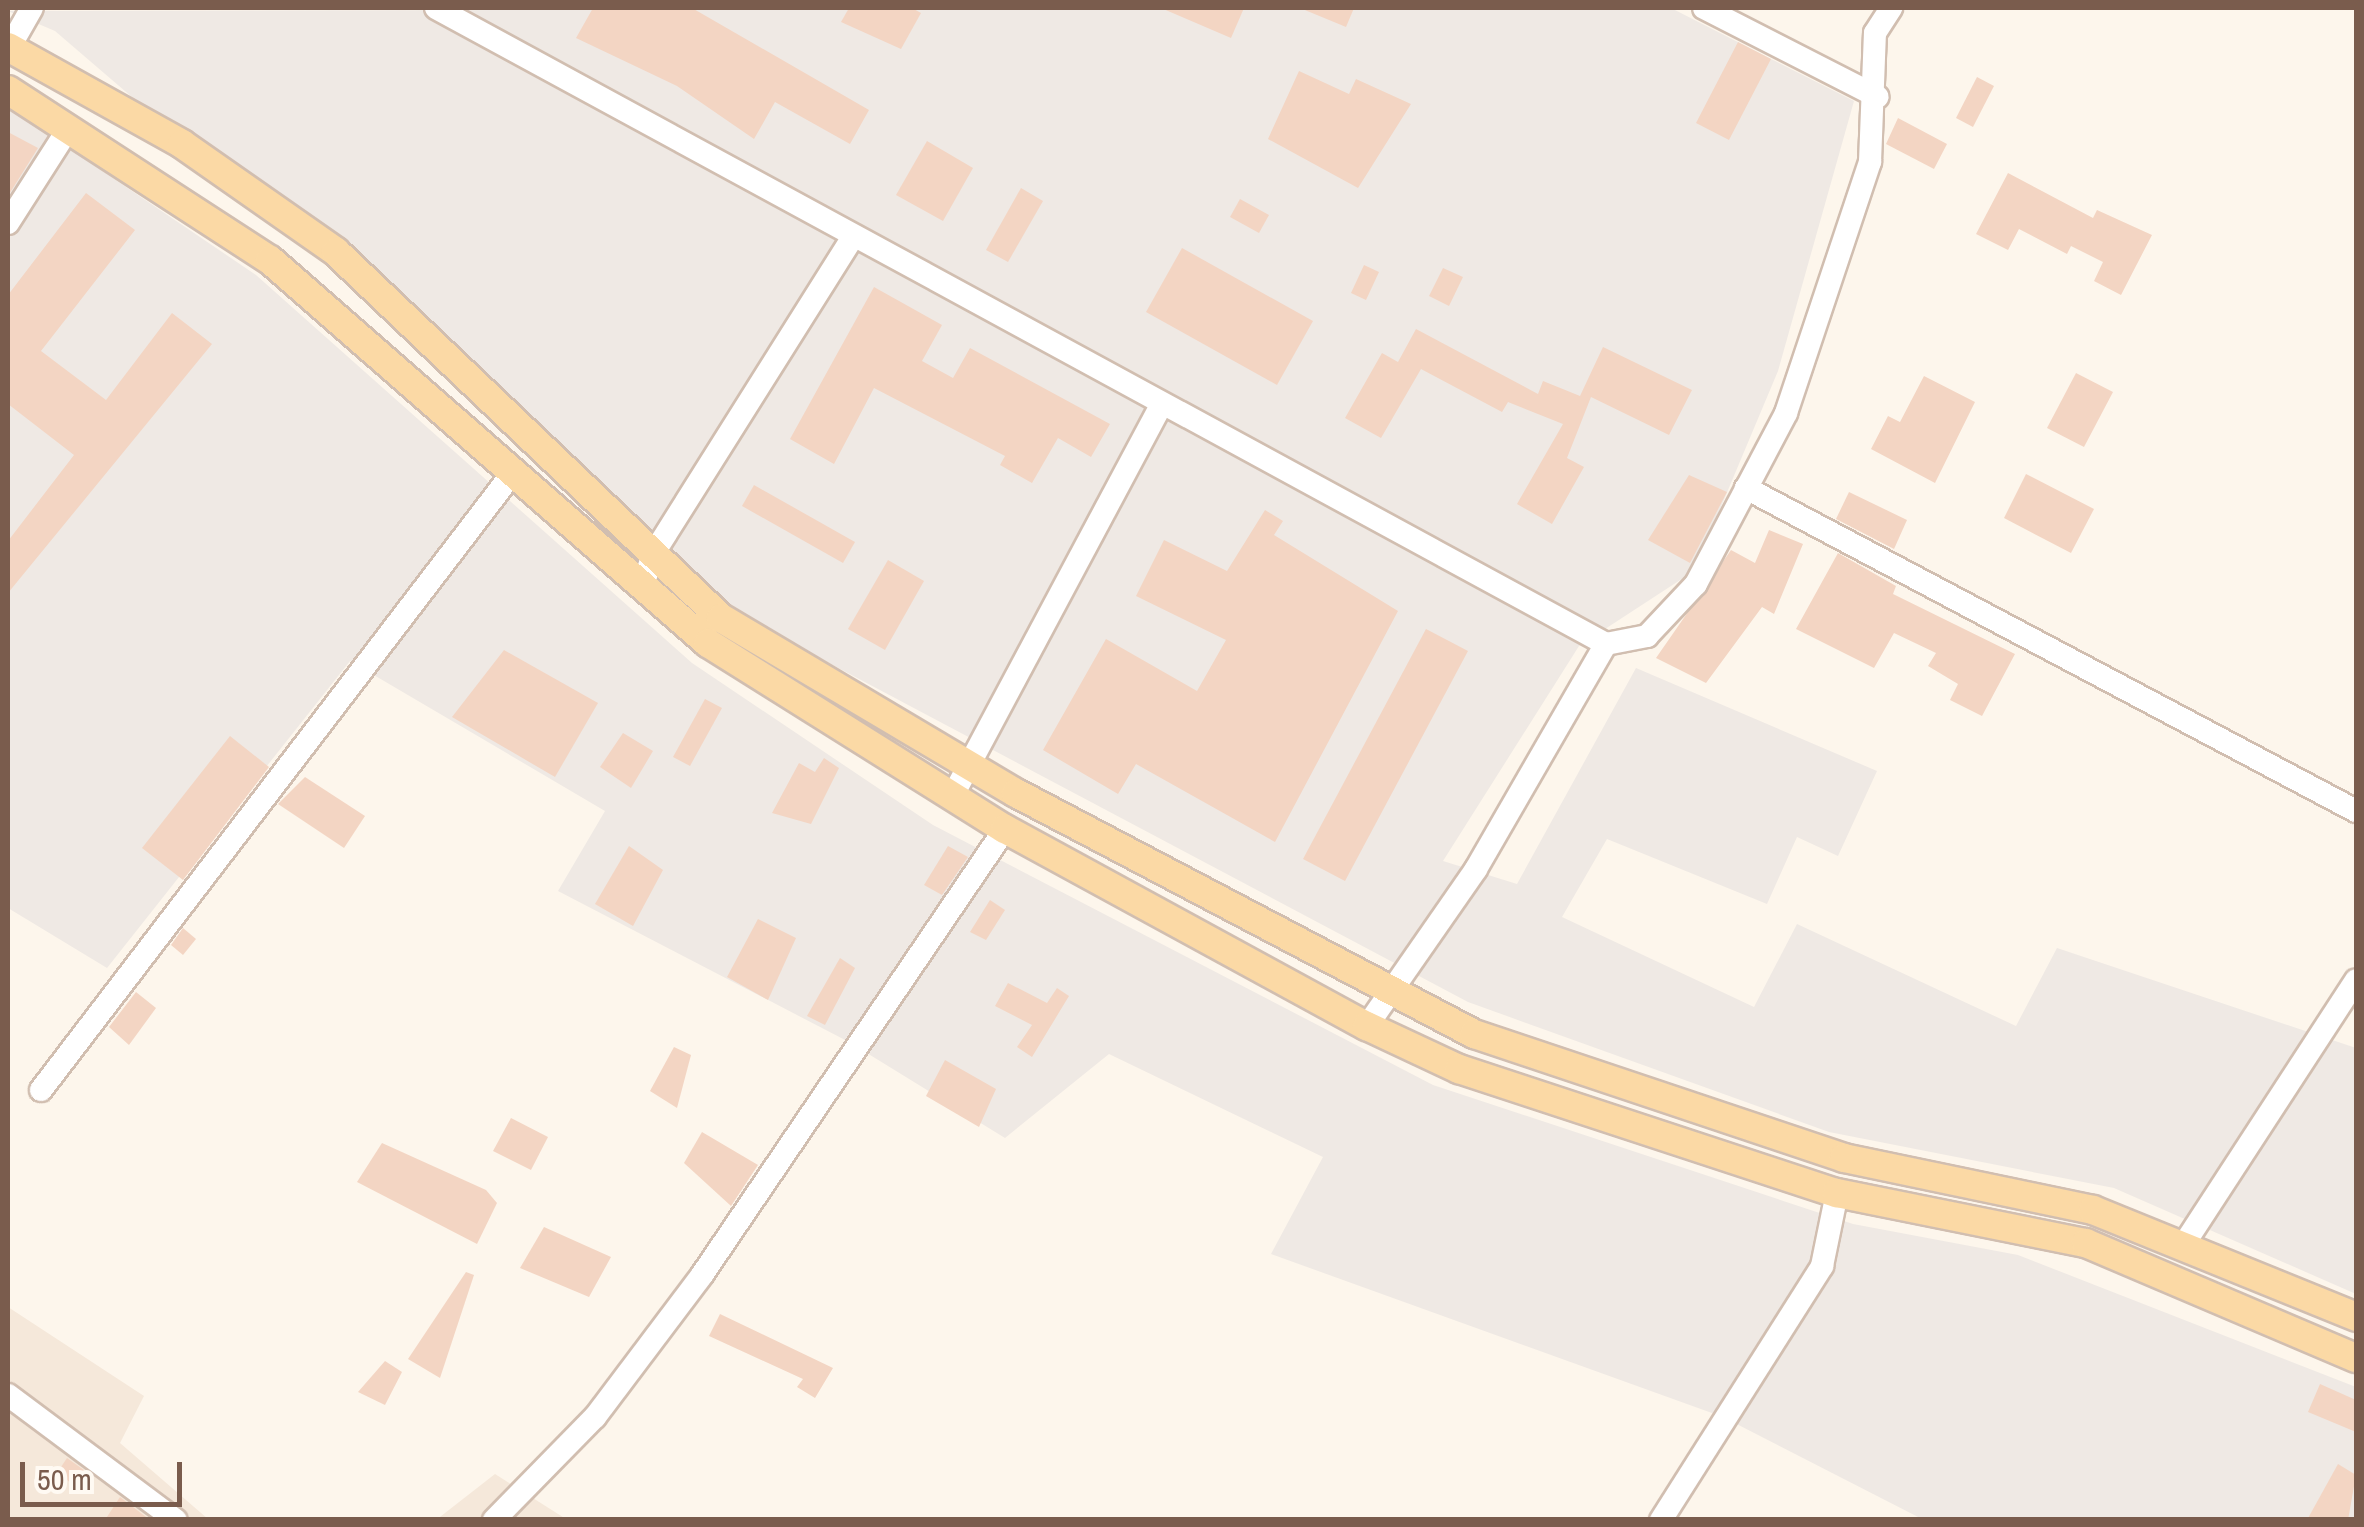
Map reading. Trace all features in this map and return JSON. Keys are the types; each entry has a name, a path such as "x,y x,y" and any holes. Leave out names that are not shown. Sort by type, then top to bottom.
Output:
{"main road":[{"path":"8,48 182,144 336,252 558,456 652,556 721,618 974,766 1389,994 1474,1034 1844,1158 2093,1210 2186,1242 2356,1318"},
{"path":"8,90 270,260 511,476 708,643 1005,829 1366,1026 1458,1069 1838,1193 2086,1243 2356,1358"},
{"path":"1458,1069 1474,1034"},
{"path":"1838,1193 1844,1158"}],"street":[{"path":"8,48 32,8"},
{"path":"436,8 850,240 1606,644 1647,636 1684,597 1786,413 1870,162 1878,97 1875,33 1890,8"},
{"path":"1704,8 1878,97"},
{"path":"8,223 68,129"},
{"path":"643,586 652,556 850,240"},
{"path":"953,795 974,766 1161,406"},
{"path":"41,1090 511,476"},
{"path":"1746,488 2356,812"},
{"path":"1366,1026 1476,869 1606,644"},
{"path":"494,1520 595,1417 702,1275 1005,829"},
{"path":"2186,1242 2356,980"},
{"path":"1661,1520 1822,1266 1838,1193"},
{"path":"8,1395 176,1520"}],"shaded area":[{"path":"1671,8 1854,101 1778,371 1694,571 1579,646 1443,861 1517,884 1636,668 1877,771 1838,856 1797,837 1767,904 1607,839 1562,917 1754,1007 1797,924 2016,1026 2057,948 2356,1048 2356,1294 2114,1188 1829,1132 1468,1002 731,611 55,31 8,11"},
{"path":"8,107 256,275 692,663 933,825 1433,1085 1853,1224 2018,1255 2356,1387 2356,1519 1922,1519 1723,1417 1271,1254 1323,1157 1109,1054 1005,1138 849,1042 558,891 605,811 350,661 107,968 8,908"},
{"path":"8,1307 144,1396 120,1443 208,1519 8,1519"},
{"path":"495,1474 566,1519 436,1520"}],"building":[{"path":"593,8 692,8 869,110 850,144 775,102 754,139 677,86 576,38"},
{"path":"849,8 912,8 921,13 901,49 841,22"},
{"path":"1161,8 1244,8 1231,38"},
{"path":"1300,8 1354,8 1346,27"},
{"path":"1738,42 1771,59 1729,140 1696,123"},
{"path":"1299,71 1349,94 1356,79 1411,104 1358,188 1268,139"},
{"path":"1977,77 1994,86 1973,127 1956,118"},
{"path":"1898,118 1947,144 1934,169 1886,144"},
{"path":"8,132 38,148 8,196"},
{"path":"927,141 973,168 943,221 896,195"},
{"path":"2008,173 2093,218 2097,210 2152,235 2121,295 2094,281 2103,262 2071,246 2067,254 2019,229 2008,250 1976,234"},
{"path":"1021,188 1043,201 1008,262 986,250"},
{"path":"86,193 135,230 41,351 106,400 172,313 212,344 8,593 8,541 74,455 8,404 8,295"},
{"path":"1240,199 1269,215 1259,233 1230,217"},
{"path":"1182,248 1313,321 1277,385 1146,312"},
{"path":"1364,265 1379,272 1366,300 1351,293"},
{"path":"1443,268 1463,277 1449,306 1429,296"},
{"path":"874,287 942,325 922,361 953,378 970,348 1110,424 1091,457 1058,438 1032,483 1000,465 1005,456 874,388 834,464 790,439"},
{"path":"1416,329 1538,394 1543,381 1580,396 1603,347 1692,390 1669,435 1591,397 1567,458 1584,467 1552,524 1517,504 1563,424 1508,402 1502,412 1421,369 1381,438 1345,418 1382,353 1398,362"},
{"path":"2076,373 2113,392 2084,447 2047,428"},
{"path":"1924,376 1975,402 1935,483 1871,449 1888,416 1900,422"},
{"path":"2026,474 2094,509 2071,553 2004,518"},
{"path":"1689,475 1727,492 1690,563 1648,540"},
{"path":"754,485 855,542 843,563 742,506"},
{"path":"1849,492 1907,520 1894,549 1836,519"},
{"path":"1265,510 1283,521 1274,535 1398,611 1275,842 1136,764 1118,794 1043,750 1106,639 1197,691 1226,640 1136,596 1164,540 1227,571"},
{"path":"1769,530 1803,544 1774,614 1762,607 1706,683 1656,658 1731,550 1755,563"},
{"path":"1838,553 1896,586 1893,594 2015,654 1982,716 1950,700 1958,684 1928,666 1936,653 1894,633 1874,668 1796,629"},
{"path":"888,560 924,581 885,650 848,629"},
{"path":"1426,629 1468,651 1345,881 1303,859"},
{"path":"504,650 598,703 555,777 452,717"},
{"path":"705,699 722,708 690,766 673,757"},
{"path":"623,733 653,751 631,788 600,767"},
{"path":"230,736 269,767 183,880 142,848"},
{"path":"824,758 839,768 811,824 772,813 799,763 815,772"},
{"path":"305,777 365,816 344,848 278,804"},
{"path":"629,846 663,870 633,926 595,904"},
{"path":"948,846 968,857 942,895 924,885"},
{"path":"990,900 1005,910 986,940 970,932"},
{"path":"758,919 796,938 768,1000 727,977"},
{"path":"183,928 196,939 183,955 171,945"},
{"path":"840,958 855,968 825,1025 807,1016"},
{"path":"1008,983 1047,1003 1057,988 1069,996 1032,1057 1017,1047 1032,1025 995,1006"},
{"path":"136,992 156,1008 129,1045 109,1027"},
{"path":"674,1047 691,1055 677,1108 650,1091"},
{"path":"945,1060 996,1089 979,1127 926,1096"},
{"path":"511,1118 548,1137 531,1170 493,1151"},
{"path":"702,1132 758,1165 731,1206 684,1163"},
{"path":"382,1143 486,1190 497,1203 477,1244 357,1182"},
{"path":"544,1227 611,1257 589,1297 520,1268"},
{"path":"466,1272 474,1275 440,1378 408,1359"},
{"path":"720,1314 833,1368 815,1398 797,1387 803,1379 709,1336"},
{"path":"385,1361 402,1372 385,1405 358,1392"},
{"path":"2320,1384 2356,1400 2356,1432 2308,1412"},
{"path":"67,1458 91,1475 81,1490 57,1473"},
{"path":"2338,1464 2356,1475 2348,1520 2307,1520"},
{"path":"120,1497 150,1520 105,1520"}]}
